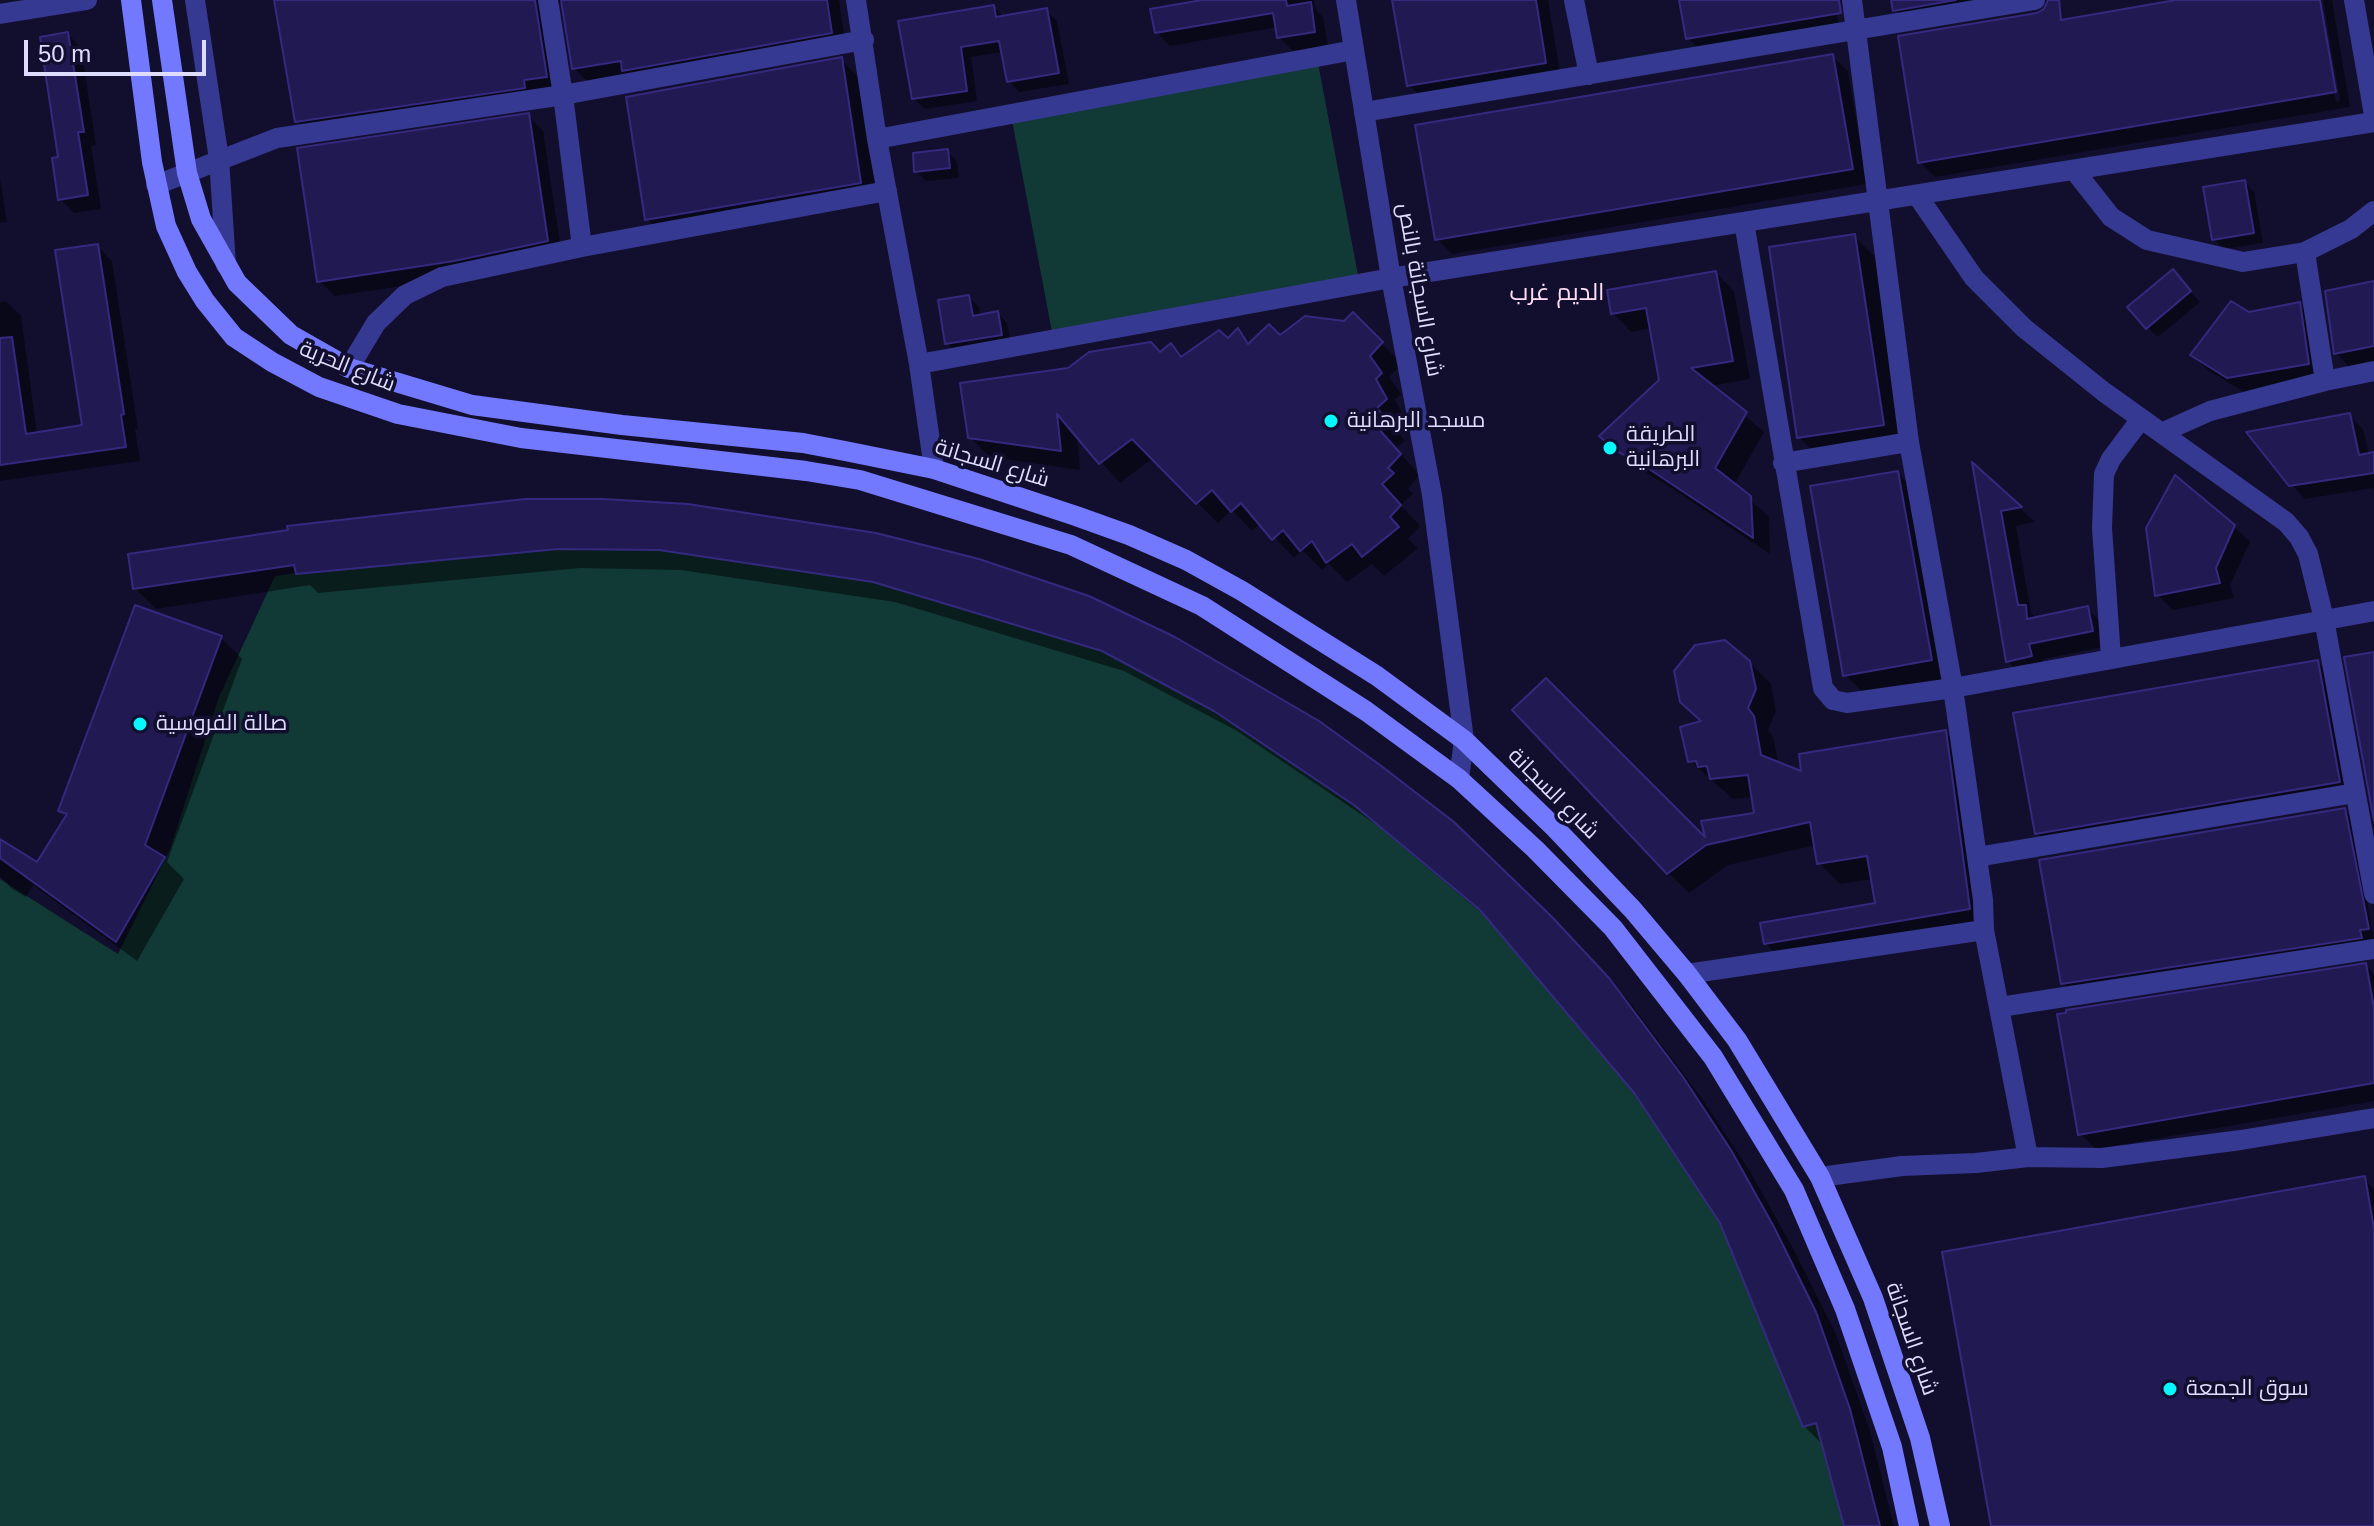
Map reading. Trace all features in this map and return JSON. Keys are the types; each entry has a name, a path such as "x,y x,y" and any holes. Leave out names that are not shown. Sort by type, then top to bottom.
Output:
{"main road":[{"name":"شارع الحرية","path":"131,0 156,185 166,226 187,272 205,301 234,337 319,387 398,414 521,438 860,480 1071,545 1139,574 1202,606 1270,647 1366,711 1459,779"},
{"name":"شارع الحرية","path":"162,0 187,173 201,219 237,283 291,335 349,368 472,405 622,425 803,443"},
{"name":"شارع السجانة","path":"803,443 934,469 1103,525 1186,560 1291,620 1377,676 1464,740 1565,838 1633,910 1687,974 1737,1040 1820,1177 1873,1298 1920,1438 1940,1526"},
{"path":"1459,779 1535,849 1613,928 1713,1057 1786,1177 1845,1309 1892,1447 1909,1526"}],"street":[{"path":"0,14 87,0"},
{"path":"195,0 219,159 226,265"},
{"path":"548,0 582,247"},
{"path":"856,0 877,139 919,364 934,469"},
{"name":"شارع السجانة بالنص","path":"1346,0 1391,278 1432,495 1464,740 1459,779"},
{"path":"1574,0 1589,75"},
{"path":"1852,0 1909,442 1953,688 1984,930 2028,1157"},
{"path":"1364,112 2035,0"},
{"path":"2354,0 2374,115"},
{"path":"156,185 277,138 563,95 864,40"},
{"path":"877,139 1354,50"},
{"path":"919,364 1391,278 2374,122"},
{"path":"2074,170 2111,217 2147,240 2243,262 2305,252 2351,229 2374,211"},
{"path":"349,368 376,323 405,295 442,277 582,247 887,191"},
{"path":"1917,195 1974,278 2007,313 2061,359 2141,419 2286,522 2308,554 2324,619 2373,881"},
{"path":"1744,222 1823,688 1833,700 1847,703 1953,688 2374,611"},
{"path":"2305,252 2325,381"},
{"path":"2161,433 2210,411 2374,371"},
{"path":"2111,658 2102,528 2104,474 2111,459 2141,419"},
{"path":"1783,463 1909,442"},
{"path":"1977,857 2355,793"},
{"path":"1687,974 1984,930"},
{"path":"2000,1007 2374,949"},
{"path":"1820,1177 1902,1166 2028,1157 2102,1158 2256,1138 2374,1118"}],"green space":[{"path":"1318,63 1358,275 1052,332 1012,120"},
{"path":"525,499 688,504 876,533 979,559 1089,596 1175,637 1319,721 1380,765 1454,822 1552,917 1609,978 1683,1077 1731,1150 1816,1312 1850,1409 1880,1526 0,1526 0,879 118,954 170,849 219,697 275,576 296,573 287,526"}],"building":[{"path":"274,0 535,0 547,77 524,80 525,88 295,122"},
{"path":"561,0 827,0 832,33 622,71 621,61 572,69"},
{"path":"1202,0 1286,0 1287,6 1311,2 1315,32 1277,38 1273,13 1155,33 1150,9"},
{"path":"1392,0 1536,0 1546,63 1407,86"},
{"path":"1679,0 1839,0 1841,13 1686,39"},
{"path":"1891,0 1956,0 1893,11"},
{"path":"2048,0 2059,0 2061,20 2176,0 2320,0 2336,92 1918,163 1898,36 2037,13 2044,9"},
{"path":"994,5 996,17 1047,8 1059,73 1007,82 999,41 961,47 967,91 912,99 898,21"},
{"path":"68,32 84,132 78,132 88,195 58,200 52,158 58,157 40,37"},
{"path":"1833,54 1853,169 1435,240 1415,125"},
{"path":"842,57 861,183 645,220 626,97"},
{"path":"529,113 548,241 454,261 317,282 297,148"},
{"path":"948,149 950,168 914,172 913,153"},
{"path":"2245,180 2254,233 2212,240 2203,187"},
{"path":"1855,234 1884,425 1797,438 1769,247"},
{"path":"98,244 124,414 121,415 126,447 0,465 0,338 12,337 26,434 82,425 55,250"},
{"path":"2173,269 2191,291 2146,329 2127,307"},
{"path":"1716,271 1733,361 1691,368 1747,412 1715,468 1751,496 1753,538 1643,465 1615,450 1599,436 1659,380 1646,308 1611,314 1607,290"},
{"path":"2374,281 2374,346 2334,354 2325,291"},
{"path":"969,295 973,316 998,311 1002,335 945,344 938,300"},
{"path":"2231,301 2249,312 2300,302 2309,364 2227,378 2190,355"},
{"name":"مسجد البرهانية","path":"1353,312 1383,342 1370,356 1382,373 1376,379 1387,399 1377,408 1387,420 1377,427 1401,454 1388,468 1394,473 1382,484 1401,505 1390,517 1399,527 1362,557 1352,544 1326,563 1312,541 1300,551 1283,530 1272,540 1241,503 1231,512 1212,490 1196,504 1132,439 1099,464 1057,414 1061,451 968,438 960,383 1068,368 1089,352 1151,342 1160,352 1171,343 1181,357 1219,330 1228,338 1238,328 1248,344 1269,324 1280,335 1305,316 1344,321"},
{"path":"2350,413 2359,455 2374,452 2374,473 2289,486 2246,432"},
{"path":"1972,462 2022,507 2001,511 2018,605 2026,605 2027,619 2088,606 2093,631 2029,644 2032,656 2006,662"},
{"path":"1898,471 1932,660 1843,676 1810,486"},
{"path":"2175,475 2235,525 2216,568 2220,583 2155,596 2146,528"},
{"path":"525,499 688,504 876,533 979,559 1089,596 1175,637 1319,721 1380,765 1454,822 1552,917 1609,978 1683,1077 1731,1150 1816,1312 1850,1409 1880,1526 1844,1526 1816,1423 1803,1427 1720,1223 1635,1094 1480,910 1354,805 1214,711 1102,651 873,582 659,550 558,549 296,574 294,565 133,589 128,554 288,530 287,526"},
{"name":"صالة الفروسية","path":"135,605 222,636 145,845 165,857 116,942 0,858 0,839 37,862 67,814 58,811"},
{"path":"1725,640 1750,661 1756,689 1748,708 1754,716 1761,755 1801,771 1799,754 1946,730 1970,909 1764,944 1760,923 1875,903 1867,856 1817,864 1810,822 1706,845 1667,874 1512,710 1546,678 1705,837 1701,821 1754,813 1748,775 1710,779 1707,766 1698,767 1696,761 1688,762 1680,727 1701,721 1680,702 1674,671 1695,645"},
{"path":"2374,652 2374,821 2344,657"},
{"path":"2318,660 2340,782 2035,834 2013,713"},
{"path":"2345,808 2369,929 2360,930 2362,938 2061,984 2039,860"},
{"path":"2366,963 2374,1008 2374,1083 2078,1135 2057,1014 2066,1013 2066,1010"},
{"name":"سوق الجمعة","path":"2365,1176 2374,1229 2374,1526 1991,1526 1942,1252"}],"place":[{"name":"مسجد البرهانية","path":"1331,421"},
{"name":"الطريقة البرهانية","path":"1610,448"},
{"name":"صالة الفروسية","path":"140,724"},
{"name":"سوق الجمعة","path":"2170,1389"}],"district":[{"name":"الديم غرب","path":"1557,293"}]}
